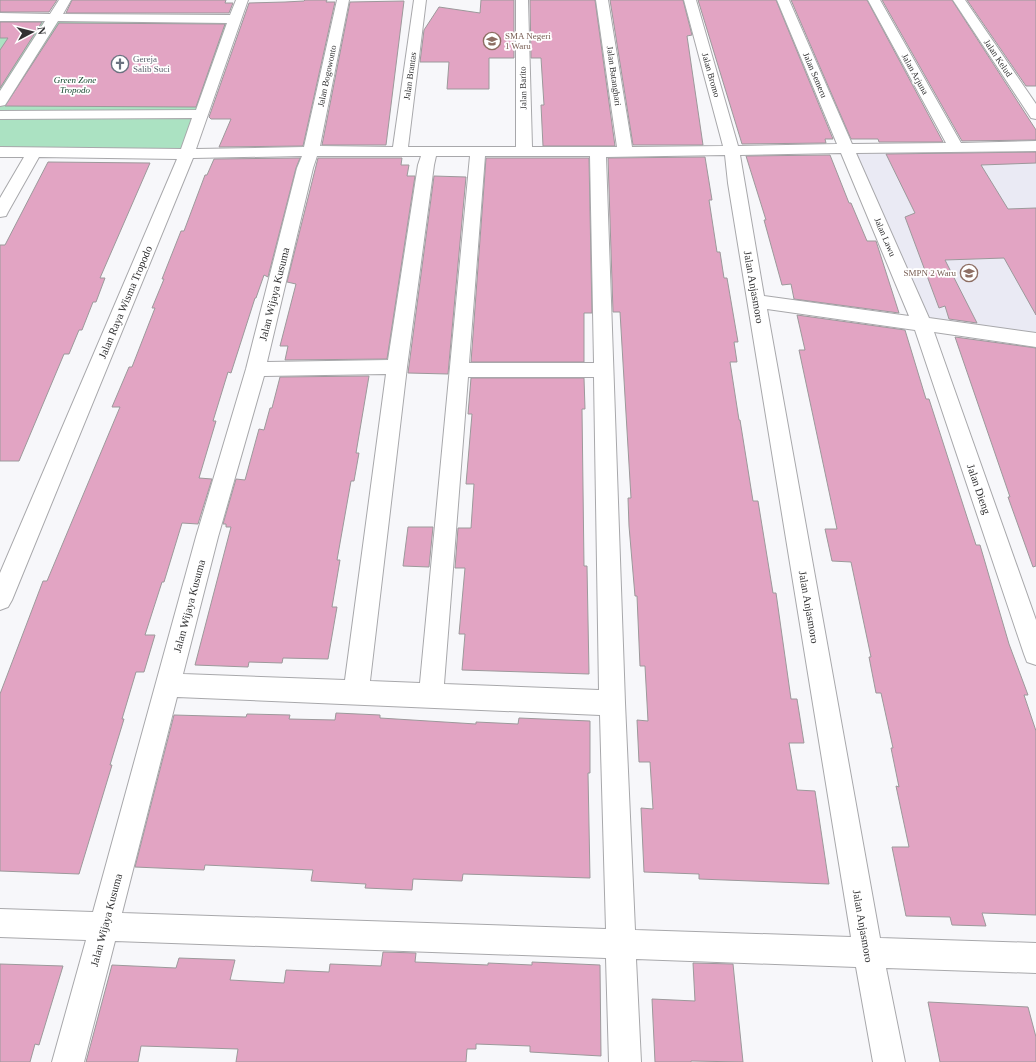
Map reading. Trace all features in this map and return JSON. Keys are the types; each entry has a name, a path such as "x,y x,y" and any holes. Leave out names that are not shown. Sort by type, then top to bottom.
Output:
{"street":[{"path":"0,102 65,0"},
{"name":"Jalan Raya Wisma Tropodo","path":"0,600 187,154 242,0"},
{"name":"Jalan Bogowonto","path":"311,152 343,0"},
{"name":"Jalan Brantas","path":"400,151 420,0"},
{"name":"Jalan Barito","path":"522,0 524,152"},
{"name":"Jalan Batanghari","path":"602,0 625,152"},
{"name":"Jalan Bromo","path":"690,0 732,151"},
{"name":"Jalan Semeru","path":"783,0 847,149"},
{"name":"Jalan Arjuna","path":"874,0 956,148"},
{"name":"Jalan Kelud","path":"959,0 1036,115"},
{"path":"0,17 54,17 138,11 235,19"},
{"path":"0,115 201,114"},
{"path":"0,152 187,154 400,151 625,152 1036,146"},
{"name":"Jalan Lawu","path":"847,149 922,324"},
{"path":"356,693 397,367 425,173 430,151"},
{"path":"431,696 478,151"},
{"path":"598,151 612,703 626,1062"},
{"name":"Jalan Anjasmoro","path":"732,151 736,183 868,952 889,1062"},
{"name":"Jalan Wijaya Kusuma","path":"68,1062 207,537 256,368 305,168 311,152"},
{"path":"0,212 34,153"},
{"path":"757,301 1036,340"},
{"name":"Jalan Dieng","path":"922,324 1036,654"},
{"path":"256,368 397,367"},
{"path":"459,370 604,370"},
{"path":"168,685 612,703"},
{"path":"0,923 1036,958"}],"shaded area":[{"name":"SMPN 2 Waru","path":"1036,148 1036,339 922,321 847,150"}],"green space":[{"name":"Green Zone Tropodo","path":"7,17 235,19 187,154 0,152 0,27"}],"building":[{"path":"0,0 57,0 49,12 0,12"},
{"path":"72,0 226,0 225,3 233,3 229,13 66,13"},
{"path":"327,0 326,2 335,2 303,146 219,147 231,119 211,119 209,117 249,3"},
{"path":"481,0 514,0 514,58 489,58 489,89 447,89 449,62 420,62 424,30 439,7 480,13"},
{"path":"530,0 595,0 615,146 543,146 541,105 544,105 541,58 531,58"},
{"path":"610,0 683,0 692,35 687,36 703,145 633,145"},
{"path":"698,0 776,0 833,139 825,139 826,143 742,144"},
{"path":"791,0 867,0 943,142 879,142 878,139 851,139"},
{"path":"882,0 952,0 1036,130 1036,140 962,141"},
{"path":"967,0 1036,0 1036,86 1026,86"},
{"path":"404,1 386,145 322,145 350,2"},
{"path":"0,22 42,22 0,88 0,50 8,38 0,38"},
{"name":"Gereja Salib Suci","path":"59,23 225,24 196,107 5,106"},
{"path":"1036,152 1036,163 981,165 1008,209 1036,208 1036,315 1004,258 945,260 977,323 949,319 945,306 939,308 905,217 915,213 886,154"},
{"path":"830,155 849,203 851,203 867,241 876,241 899,313 794,299 791,284 782,285 764,220 766,220 746,156"},
{"path":"705,157 712,200 709,200 717,252 720,252 724,278 727,278 738,342 734,342 737,362 730,362 739,420 753,501 758,501 773,593 776,593 791,699 797,699 804,743 789,743 797,790 815,791 829,884 699,879 699,874 644,872 641,808 653,809 650,762 639,762 637,720 648,721 645,666 640,666 637,596 635,596 629,526 628,498 631,498 620,312 613,312 608,158"},
{"path":"300,158 296,168 268,277 264,275 255,298 231,373 228,372 213,421 216,421 199,478 212,479 198,524 182,523 164,582 162,582 145,635 155,635 144,672 136,672 110,765 112,765 79,874 0,871 0,694 43,581 47,581 120,407 112,407 129,367 132,367 155,308 152,308 181,231 184,231 205,175 207,175 214,159"},
{"path":"318,158 402,158 401,165 409,165 407,176 415,176 387,359 285,360 288,346 280,346 296,284 287,282"},
{"path":"486,158 589,158 592,313 584,313 584,362 471,362"},
{"path":"48,162 150,163 100,278 105,278 96,302 93,302 82,330 79,330 69,354 64,354 19,461 0,461 0,245 5,245"},
{"path":"434,176 466,177 448,374 408,373"},
{"path":"797,315 905,330 926,399 929,399 976,545 980,545 1009,644 1028,695 1024,695 1036,731 1036,915 982,913 986,926 952,925 950,917 906,916 892,847 909,847 896,786 899,787 891,748 893,748 881,693 876,693 869,657 871,657 851,562 832,561 825,529 837,529 799,350 805,350"},
{"path":"955,337 1036,348 1036,566 1033,567 1008,497 1010,497"},
{"path":"369,376 356,453 359,453 354,481 351,481 337,560 340,560 332,607 337,607 328,659 283,658 282,663 249,662 248,667 195,665 231,527 226,527 226,524 223,524 236,479 245,480 259,429 264,430 270,408 272,408 280,377"},
{"path":"471,378 584,378 585,409 582,409 584,566 587,566 589,674 462,670 465,634 459,634 465,568 455,568 458,528 471,528 474,484 466,484 472,414 468,414"},
{"path":"408,527 433,527 429,567 403,566"},
{"path":"336,713 380,715 380,718 476,724 476,722 518,724 519,718 590,721 590,773 588,773 590,878 463,874 462,881 413,879 412,890 365,888 366,884 311,881 313,870 205,865 204,870 135,867 174,715 246,717 247,714 290,715 289,719 335,720"},
{"path":"383,952 416,953 415,962 532,965 532,962 600,965 601,1056 530,1052 530,1046 476,1044 476,1049 467,1049 466,1062 236,1062 238,1049 141,1046 138,1062 86,1062 112,965 176,968 179,958 235,960 230,980 284,983 286,970 329,972 330,964 381,966"},
{"path":"693,963 733,964 743,1062 655,1062 652,999 695,1001"},
{"path":"0,964 63,966 39,1045 35,1044 30,1062 0,1062"},
{"path":"928,1002 1028,1007 1036,1037 1036,1062 940,1062"}],"place":[{"name":"SMA Negeri 1 Waru","path":"492,41"},
{"name":"Gereja Salib Suci","path":"120,64"},
{"name":"SMPN 2 Waru","path":"969,273"}]}
